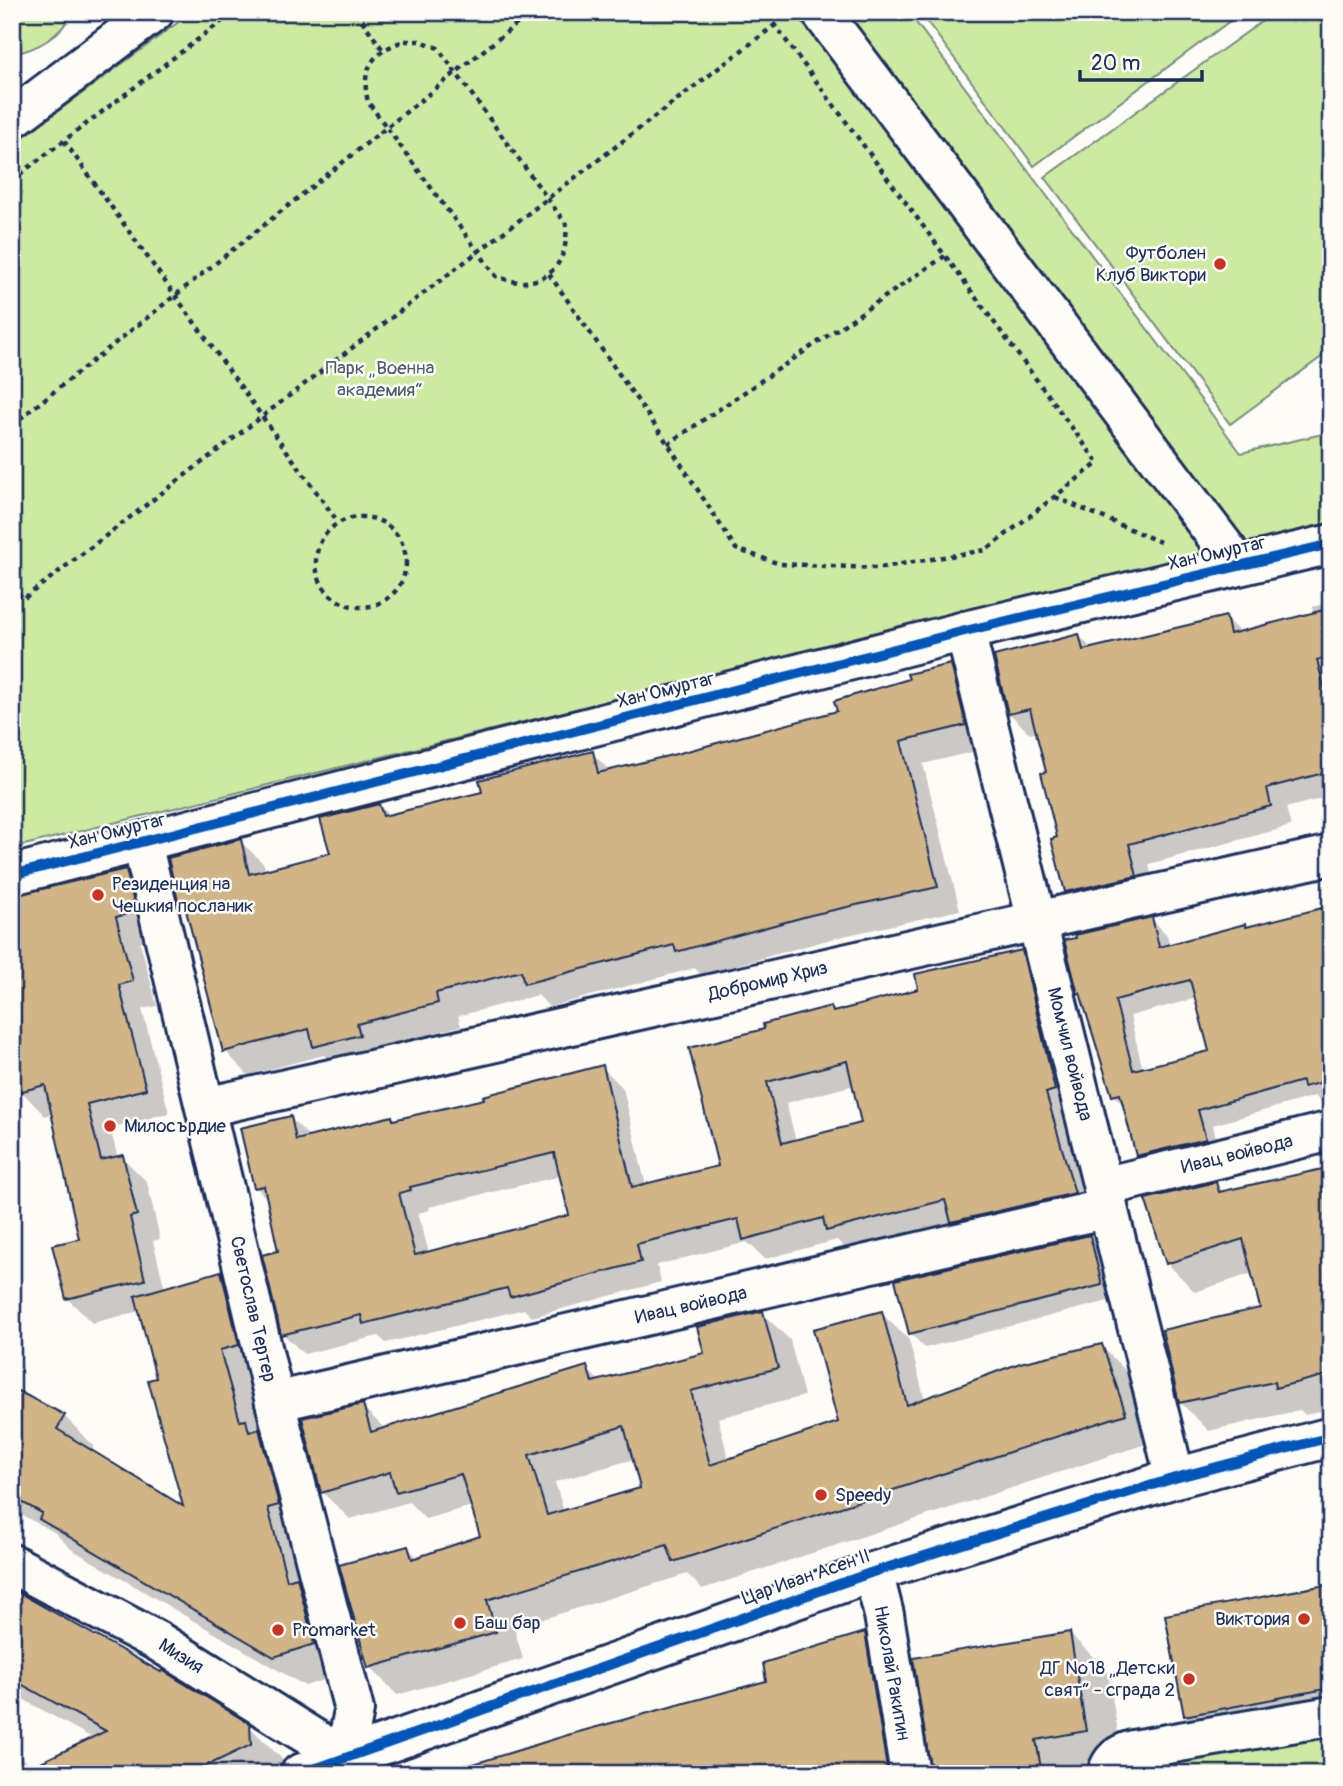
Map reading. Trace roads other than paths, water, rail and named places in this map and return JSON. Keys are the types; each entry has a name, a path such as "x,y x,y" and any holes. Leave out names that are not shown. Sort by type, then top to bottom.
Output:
{"street":[{"path":"12,110 16,116 155,12"},
{"path":"821,12 1238,565"},
{"name":"Хан Омуртаг","path":"12,875 965,631 1331,544"},
{"name":"Момчил войвода","path":"965,631 1175,1478"},
{"name":"Светослав Тертер","path":"142,843 275,1402 354,1710 346,1766"},
{"name":"Добромир Хриз","path":"206,1107 1331,855"},
{"name":"Ивац войвода","path":"275,1402 1105,1197 1331,1131"},
{"name":"Цар Иван Асен II","path":"300,1774 346,1766 873,1572 1175,1478 1331,1437"},
{"name":"Мизия","path":"12,1564 159,1642 346,1766"},
{"name":"Николай Ракитин","path":"873,1572 884,1615 910,1774"},
{"path":"1107,1774 1112,1760 1121,1753 1331,1716"}],"place":[{"name":"Футболен Клуб Виктори","path":"1220,264"},
{"name":"Резиденция на Чешкия посланик","path":"98,895"},
{"name":"Милосърдие","path":"110,1126"},
{"name":"Speedy","path":"821,1495"},
{"name":"Виктория","path":"1304,1619"},
{"name":"Баш бар","path":"460,1623"},
{"name":"Promarket","path":"278,1630"},
{"name":"ДГ №18 „Детски свят“ - сграда 2","path":"1189,1679"}],"park label":[{"name":"Парк „Военна академия“","path":"380,379"}]}
